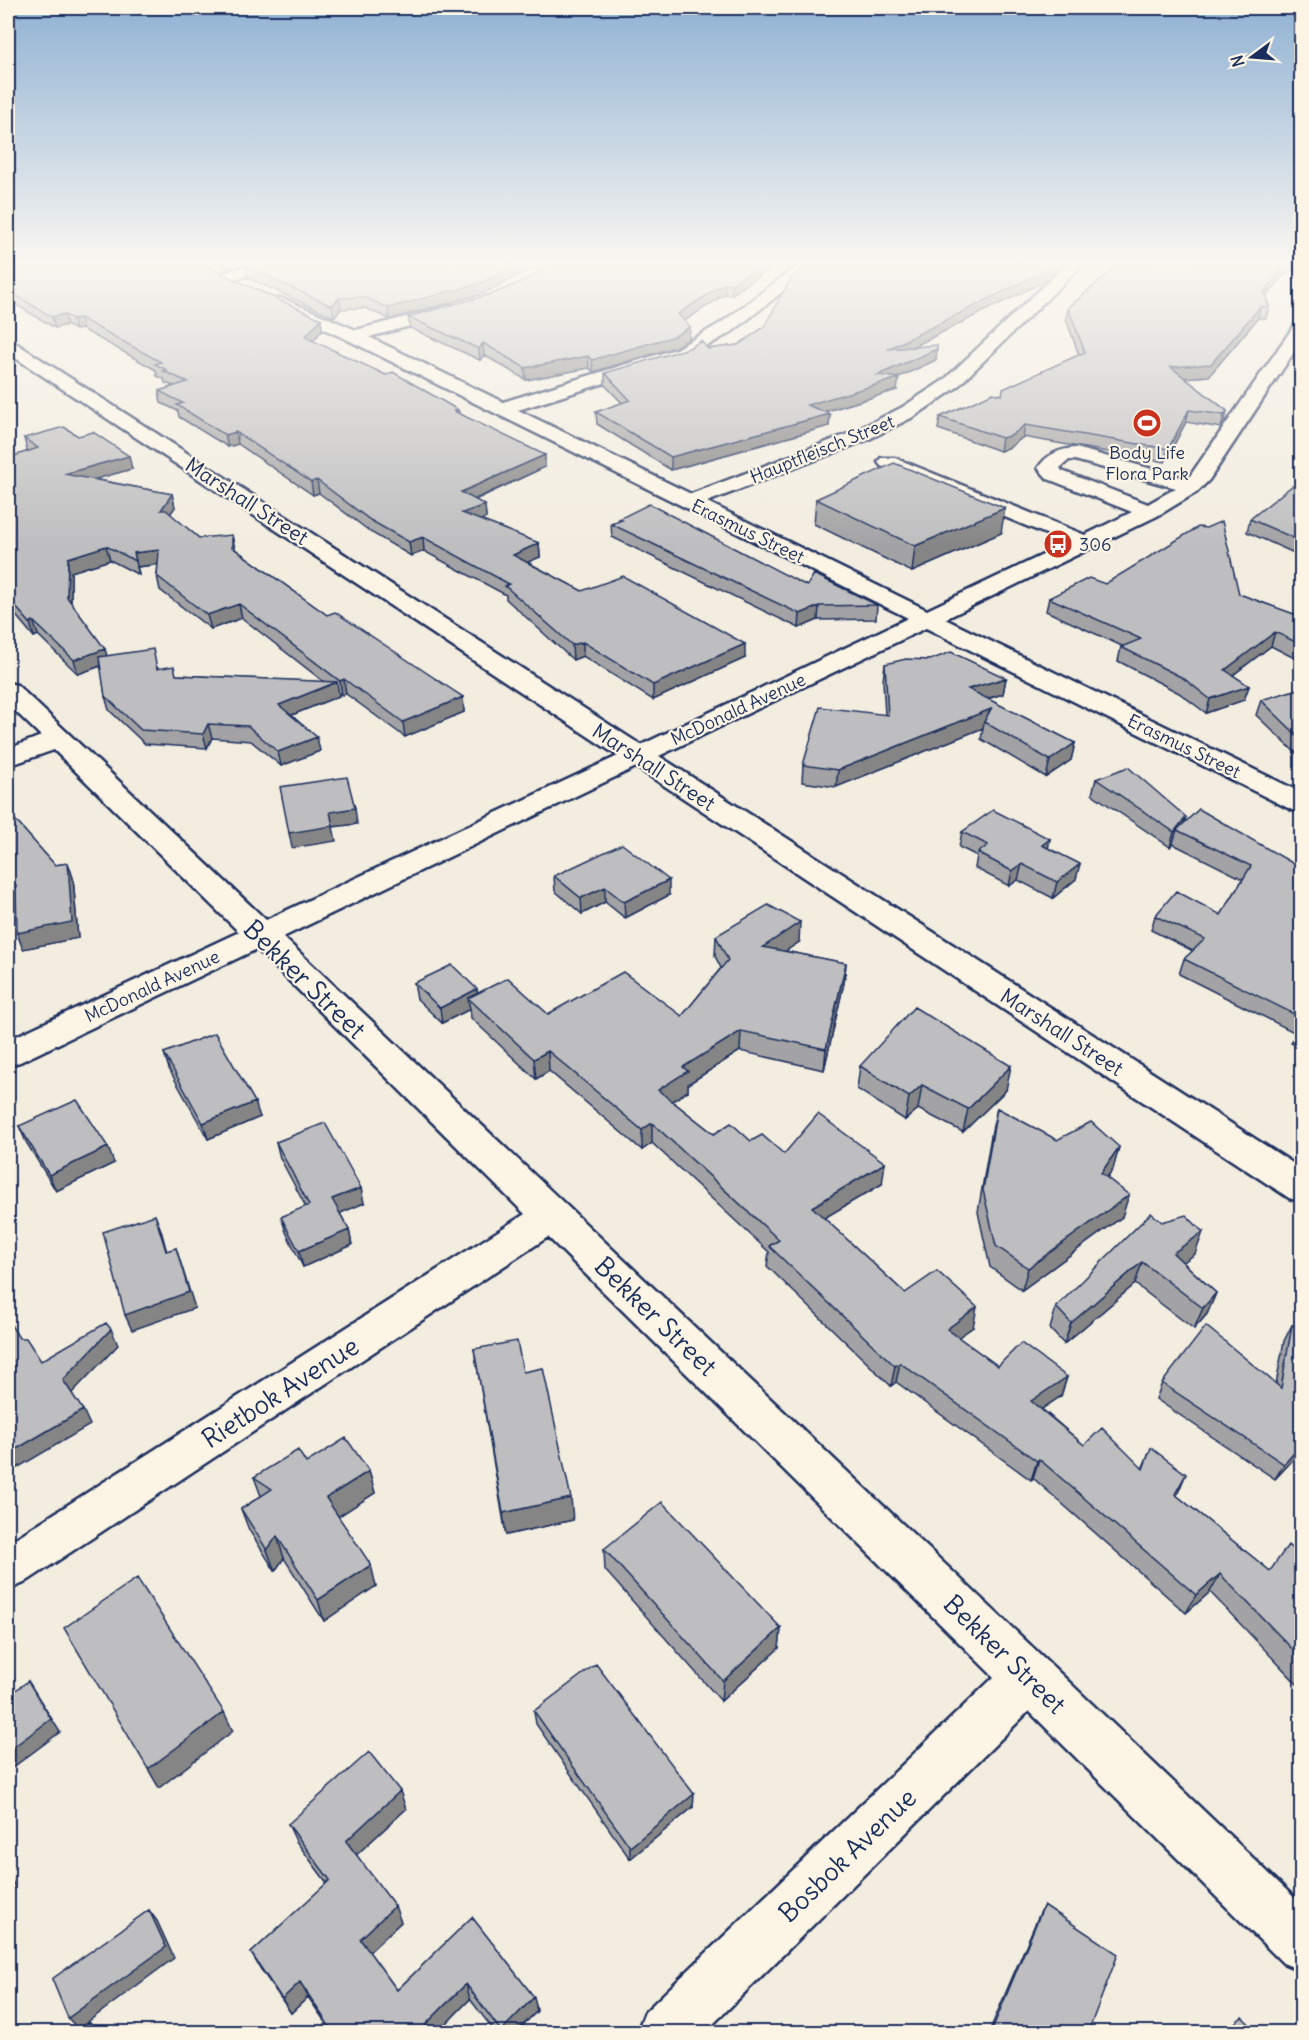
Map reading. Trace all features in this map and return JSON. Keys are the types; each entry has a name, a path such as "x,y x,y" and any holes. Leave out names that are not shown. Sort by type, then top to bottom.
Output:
{"street":[{"name":"Marshall Street","path":"24,356 1302,1188"},
{"name":"Erasmus Street","path":"394,356 1302,804"},
{"path":"500,409 672,356"},
{"name":"Hauptfleisch Street","path":"690,502 874,430 915,408 950,384 979,356"},
{"name":"McDonald Avenue","path":"8,1054 1150,512 1192,486 1211,464 1283,356"},
{"path":"1150,512 1055,475 1048,468 1064,455 1076,454 1192,486"},
{"path":"888,462 1087,543"},
{"name":"Bekker Street","path":"8,690 259,935 553,1215 1302,1944"},
{"path":"8,758 58,739"},
{"name":"Rietbok Avenue","path":"8,1568 553,1215"},
{"name":"Bosbok Avenue","path":"665,2032 1029,1677"}],"building":[{"path":"150,356 346,356 386,375 393,372 458,410 454,411 545,455 461,492 485,505 462,513 539,543 513,555 582,591 623,576 745,644 653,685 583,642 572,645 505,586 509,584 423,537 409,542 370,520 317,480 311,482 236,432 225,435 177,405 183,403 159,391 188,382 163,371 167,370 155,364 161,362"},
{"path":"505,356 587,356 525,368"},
{"path":"588,356 605,356 592,360"},
{"path":"661,356 921,356 878,375 899,378 807,405 830,414 671,457 596,412 630,400 605,373"},
{"path":"1076,356 1218,356 1211,364 1171,367 1227,411 1224,415 1189,410 1168,449 1025,425 1012,435 1002,438 940,417 993,393 1002,395 1003,389"},
{"path":"64,427 78,436 93,432 129,456 64,474 172,494 161,510 166,510 199,538 232,535 232,547 327,615 335,612 463,697 403,722 344,679 340,681 239,604 207,615 157,576 159,550 134,553 136,561 106,546 68,558 67,597 105,649 74,660 33,621 30,623 8,598 8,458 38,448 24,438"},
{"path":"894,463 1005,508 915,546 816,499"},
{"path":"1292,486 1302,486 1302,538 1298,540 1250,519"},
{"path":"649,504 807,586 814,574 877,605 819,606 800,614 611,524"},
{"path":"1222,521 1239,594 1302,617 1302,645 1275,632 1225,670 1249,686 1210,699 1183,678 1121,647 1141,639 1049,598 1089,578 1105,584 1198,527 1206,528"},
{"path":"153,649 157,669 174,666 176,675 337,682 279,705 317,737 278,752 248,726 208,724 203,734 141,730 105,696 99,657"},
{"path":"951,652 1006,678 968,689 1075,743 1050,760 984,722 991,709 838,770 803,765 820,707 888,715 885,664 906,659 930,660"},
{"path":"1302,688 1302,740 1261,700"},
{"path":"1128,767 1186,817 1174,832 1096,779"},
{"path":"347,777 355,808 330,812 333,826 289,833 280,787"},
{"path":"1199,809 1302,867 1302,1018 1184,959 1205,939 1155,916 1176,891 1221,915 1251,866 1177,830"},
{"path":"993,810 1050,839 1042,845 1080,864 1057,882 1022,864 1012,871 978,853 988,845 962,832"},
{"path":"8,812 55,865 68,863 72,922 17,933 16,886 8,876"},
{"path":"622,844 669,880 624,902 605,887 581,898 554,876"},
{"path":"768,905 800,922 763,947 846,963 826,1049 741,1031 683,1067 688,1071 658,1090 714,1134 731,1123 751,1141 762,1135 784,1154 818,1114 885,1163 812,1207 905,1293 937,1271 977,1307 947,1329 998,1366 1021,1343 1067,1377 1031,1401 1084,1445 1102,1428 1143,1469 1151,1448 1186,1474 1175,1494 1270,1571 1288,1545 1302,1557 1302,1659 1220,1574 1196,1595 1039,1459 1037,1461 900,1363 895,1366 769,1246 779,1240 652,1123 642,1130 548,1051 534,1059 468,998 508,978 548,1014 623,972 682,1016 728,960 716,936"},
{"path":"452,965 477,989 440,1008 414,983"},
{"path":"914,1007 1011,1066 968,1109 922,1085 909,1097 860,1066"},
{"path":"215,1033 255,1102 203,1123 164,1053"},
{"path":"77,1100 108,1147 49,1175 19,1126"},
{"path":"997,1108 1057,1140 1091,1122 1119,1147 1101,1173 1129,1195 1028,1268 996,1246 983,1190"},
{"path":"325,1123 361,1188 332,1199 349,1230 299,1251 281,1217 309,1205 276,1142"},
{"path":"1151,1213 1162,1222 1186,1215 1203,1232 1173,1253 1216,1293 1203,1308 1142,1262 1071,1323 1056,1307"},
{"path":"155,1215 166,1251 176,1248 189,1292 125,1315 103,1232"},
{"path":"8,1320 19,1338 26,1338 41,1361 106,1323 111,1329 63,1380 83,1410 8,1454"},
{"path":"1292,1325 1302,1328 1302,1444 1284,1464 1162,1383 1206,1326 1281,1388"},
{"path":"517,1341 523,1372 543,1368 571,1498 503,1513 474,1349"},
{"path":"346,1438 369,1471 326,1498 371,1565 318,1600 277,1536 267,1550 241,1509 272,1489 254,1477 298,1450 306,1463"},
{"path":"662,1502 781,1628 723,1681 604,1549"},
{"path":"137,1578 224,1712 148,1769 64,1628"},
{"path":"596,1664 694,1794 630,1847 534,1711"},
{"path":"28,1681 51,1719 8,1751 8,1696"},
{"path":"369,1752 400,1791 346,1841 395,1906 360,1939 397,1990 472,1917 534,1997 501,2031 466,1984 425,2025 431,2032 333,2032 300,1982 282,1999 251,1953 330,1880 288,1824"},
{"path":"1044,1905 1118,1954 1088,2032 991,2032"},
{"path":"149,1910 166,1947 68,2018 52,1979"},
{"path":"1242,2017 1258,2032 1224,2032"},
{"path":"89,2022 93,2032 75,2032"}],"place":[{"name":"Body Life Flora Park","path":"1147,423"},
{"name":"306","path":"1058,544"}]}
